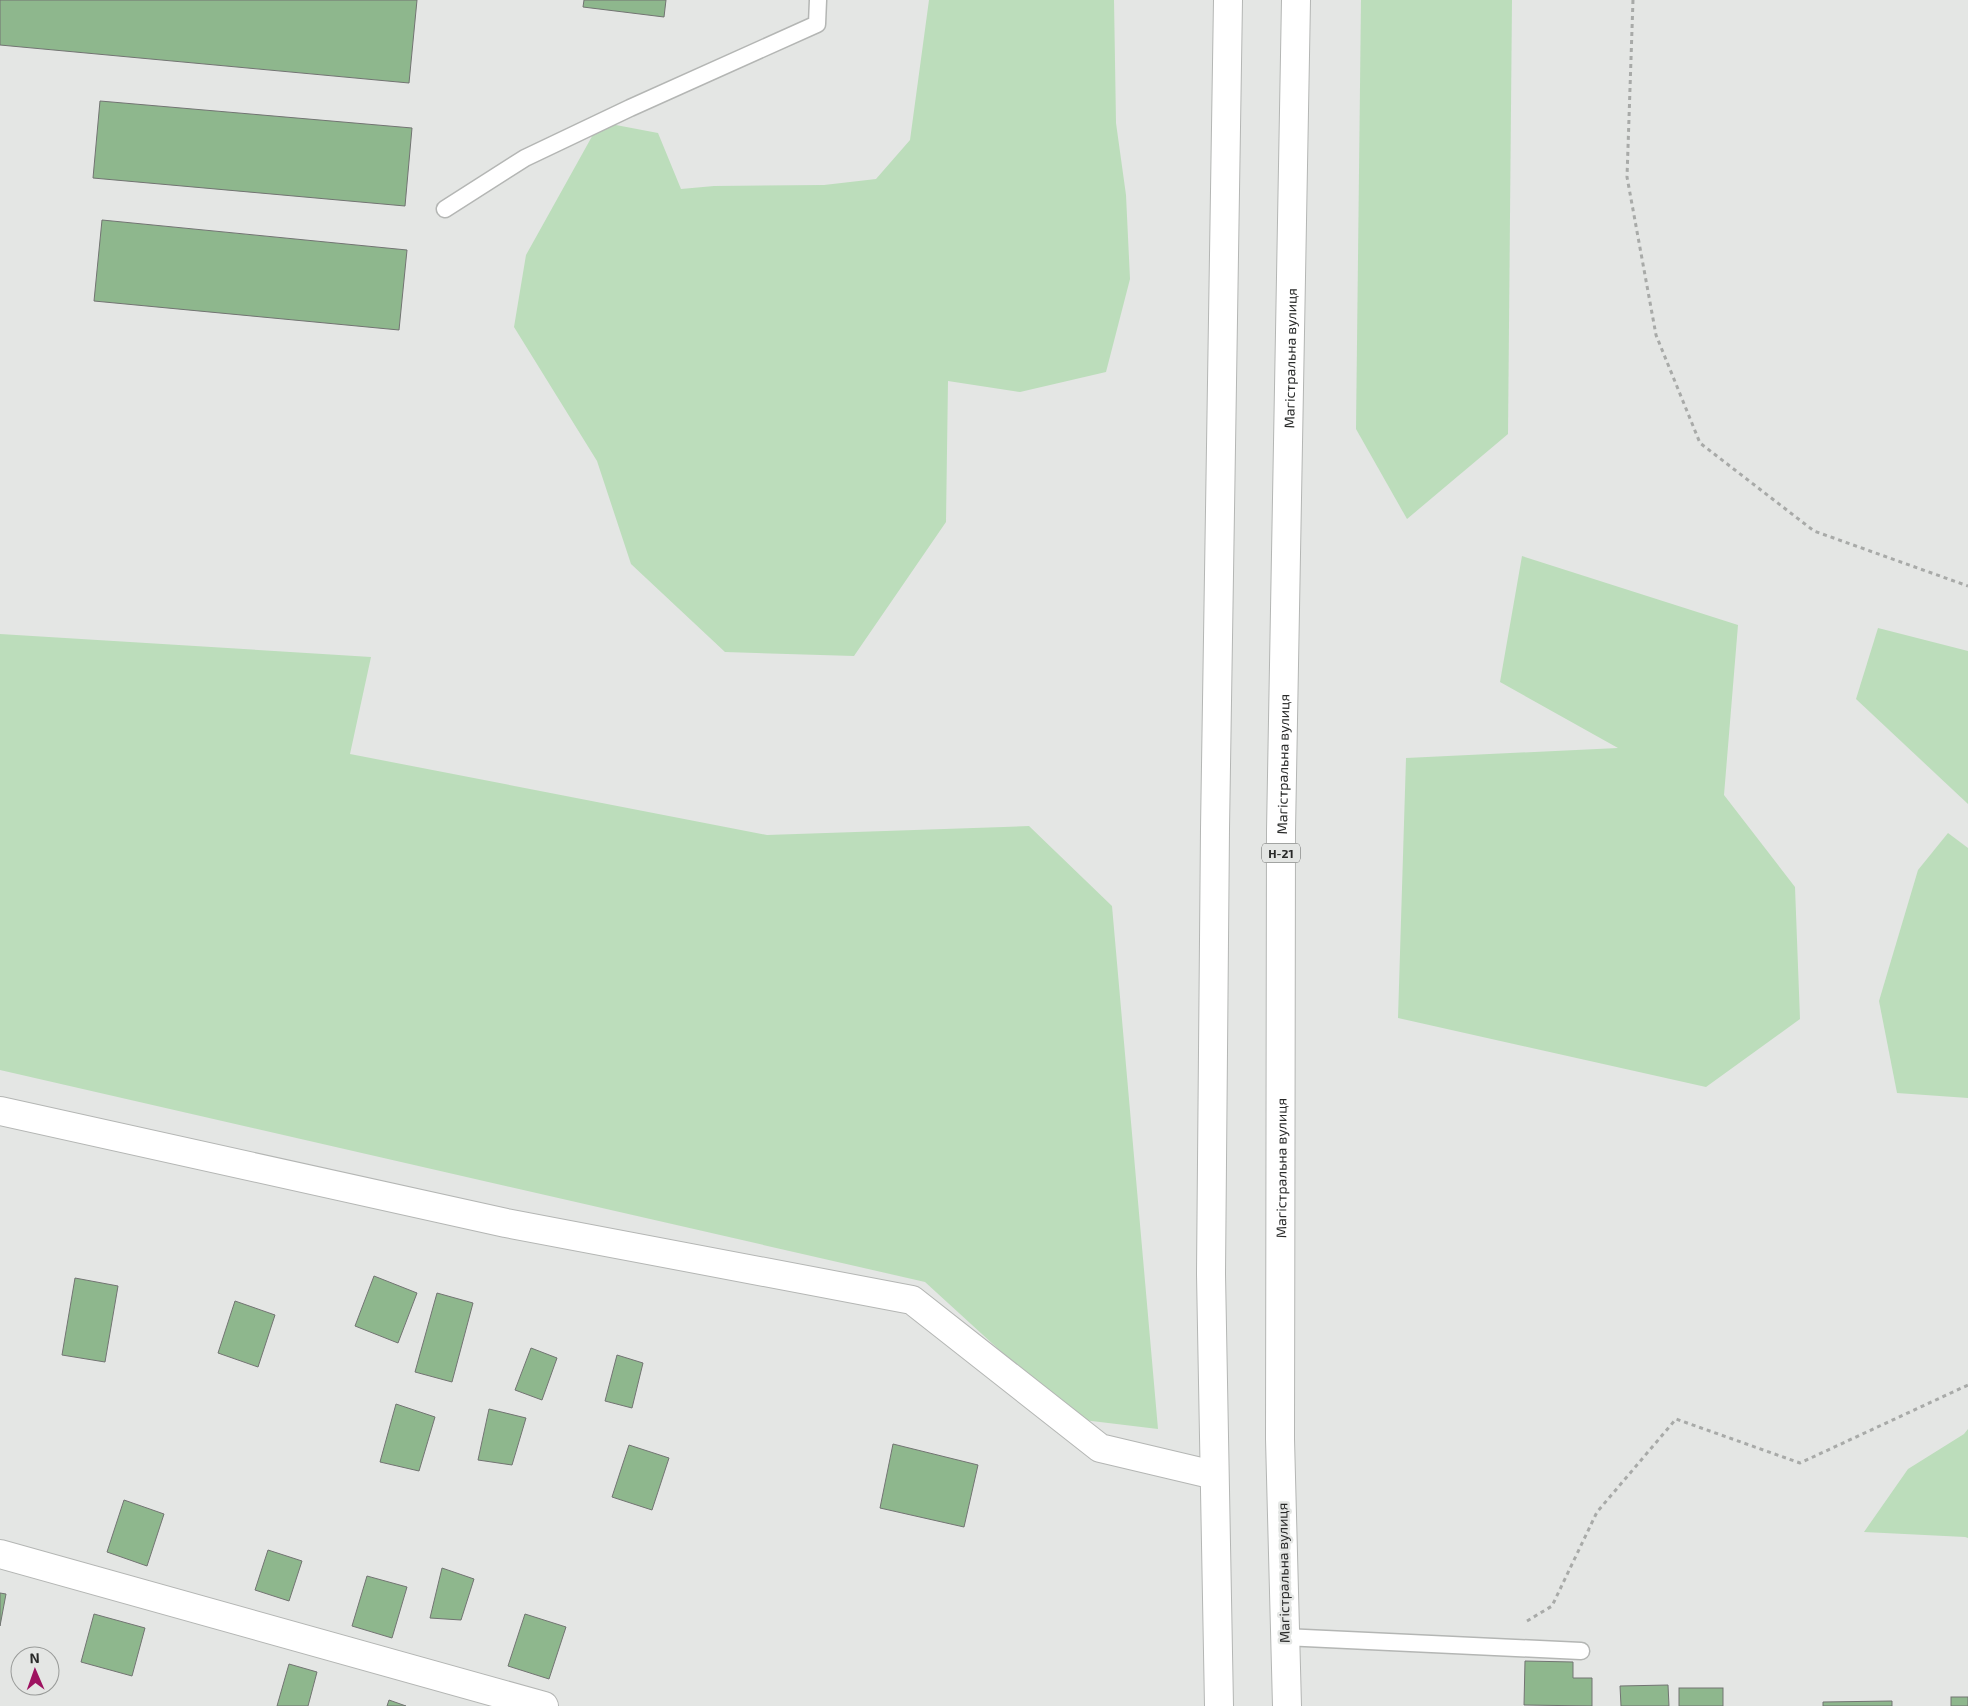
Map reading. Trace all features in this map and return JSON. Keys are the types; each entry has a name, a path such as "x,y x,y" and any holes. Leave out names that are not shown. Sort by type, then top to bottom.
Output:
{"main road":[{"path":"1219,1706 1211,1274 1212,1085 1228,0"},
{"name":"Магістральна вулиця","path":"1287,1706 1280,1439 1281,831 1296,0"},
{"path":"0,1111 506,1223 912,1300 1100,1448 1214,1475"},
{"path":"0,1554 544,1706"}],"lane":[{"path":"445,209 525,158 816,24 818,0"},
{"path":"1284,1637 1581,1651"}],"path":[{"path":"1633,0 1627,177 1656,336 1700,443 1814,531 1968,586"},
{"path":"1482,1646 1552,1606 1597,1512 1676,1420 1800,1463 1968,1384"}],"green space":[{"path":"929,0 1114,0 1116,123 1126,195 1130,279 1106,372 1020,392 948,381 946,522 854,656 725,652 631,564 597,461 514,327 526,255 600,122 658,133 681,189 714,186 824,185 876,179 910,140"},
{"path":"1361,0 1512,0 1508,434 1407,519 1356,429"},
{"path":"1522,556 1738,625 1724,795 1795,887 1800,1019 1706,1087 1398,1018 1406,758 1618,748 1500,682"},
{"path":"1878,628 1968,651 1968,804 1856,699"},
{"path":"0,634 371,657 350,754 767,835 1029,826 1112,906 1158,1429 1075,1419 925,1282 0,1070"},
{"path":"1948,833 1968,848 1968,1098 1897,1093 1879,1001 1918,870"},
{"path":"1968,1429 1968,1538 1864,1532 1908,1469 1964,1434"}],"building":[{"path":"0,0 417,0 409,83 0,45"},
{"path":"584,0 666,0 664,17 583,7"},
{"path":"100,101 412,128 405,206 93,178"},
{"path":"102,220 407,250 399,330 94,301"},
{"path":"374,1276 417,1293 398,1343 355,1326"},
{"path":"75,1278 118,1286 105,1362 62,1355"},
{"path":"437,1293 473,1303 452,1382 415,1372"},
{"path":"235,1301 275,1315 258,1367 218,1353"},
{"path":"531,1348 557,1358 542,1400 515,1390"},
{"path":"617,1355 643,1363 632,1408 605,1401"},
{"path":"396,1404 435,1417 419,1471 380,1462"},
{"path":"489,1409 526,1418 512,1465 478,1460"},
{"path":"893,1444 978,1465 964,1527 880,1508"},
{"path":"629,1445 669,1458 652,1510 612,1497"},
{"path":"124,1500 164,1514 147,1566 107,1552"},
{"path":"268,1550 302,1561 289,1601 255,1590"},
{"path":"442,1568 474,1579 461,1620 430,1618"},
{"path":"367,1576 407,1587 392,1638 352,1626"},
{"path":"0,1593 6,1594 0,1626"},
{"path":"94,1614 145,1628 132,1676 81,1662"},
{"path":"525,1614 566,1627 549,1679 508,1666"},
{"path":"1525,1661 1573,1662 1573,1678 1592,1678 1592,1706 1524,1705"},
{"path":"289,1664 317,1672 308,1706 277,1706"},
{"path":"1668,1685 1669,1706 1621,1706 1620,1686"},
{"path":"1679,1688 1723,1688 1723,1706 1679,1706"},
{"path":"1951,1697 1968,1697 1968,1706 1951,1706"},
{"path":"389,1700 406,1706 387,1706"},
{"path":"1892,1701 1892,1706 1823,1706 1823,1702"}]}
